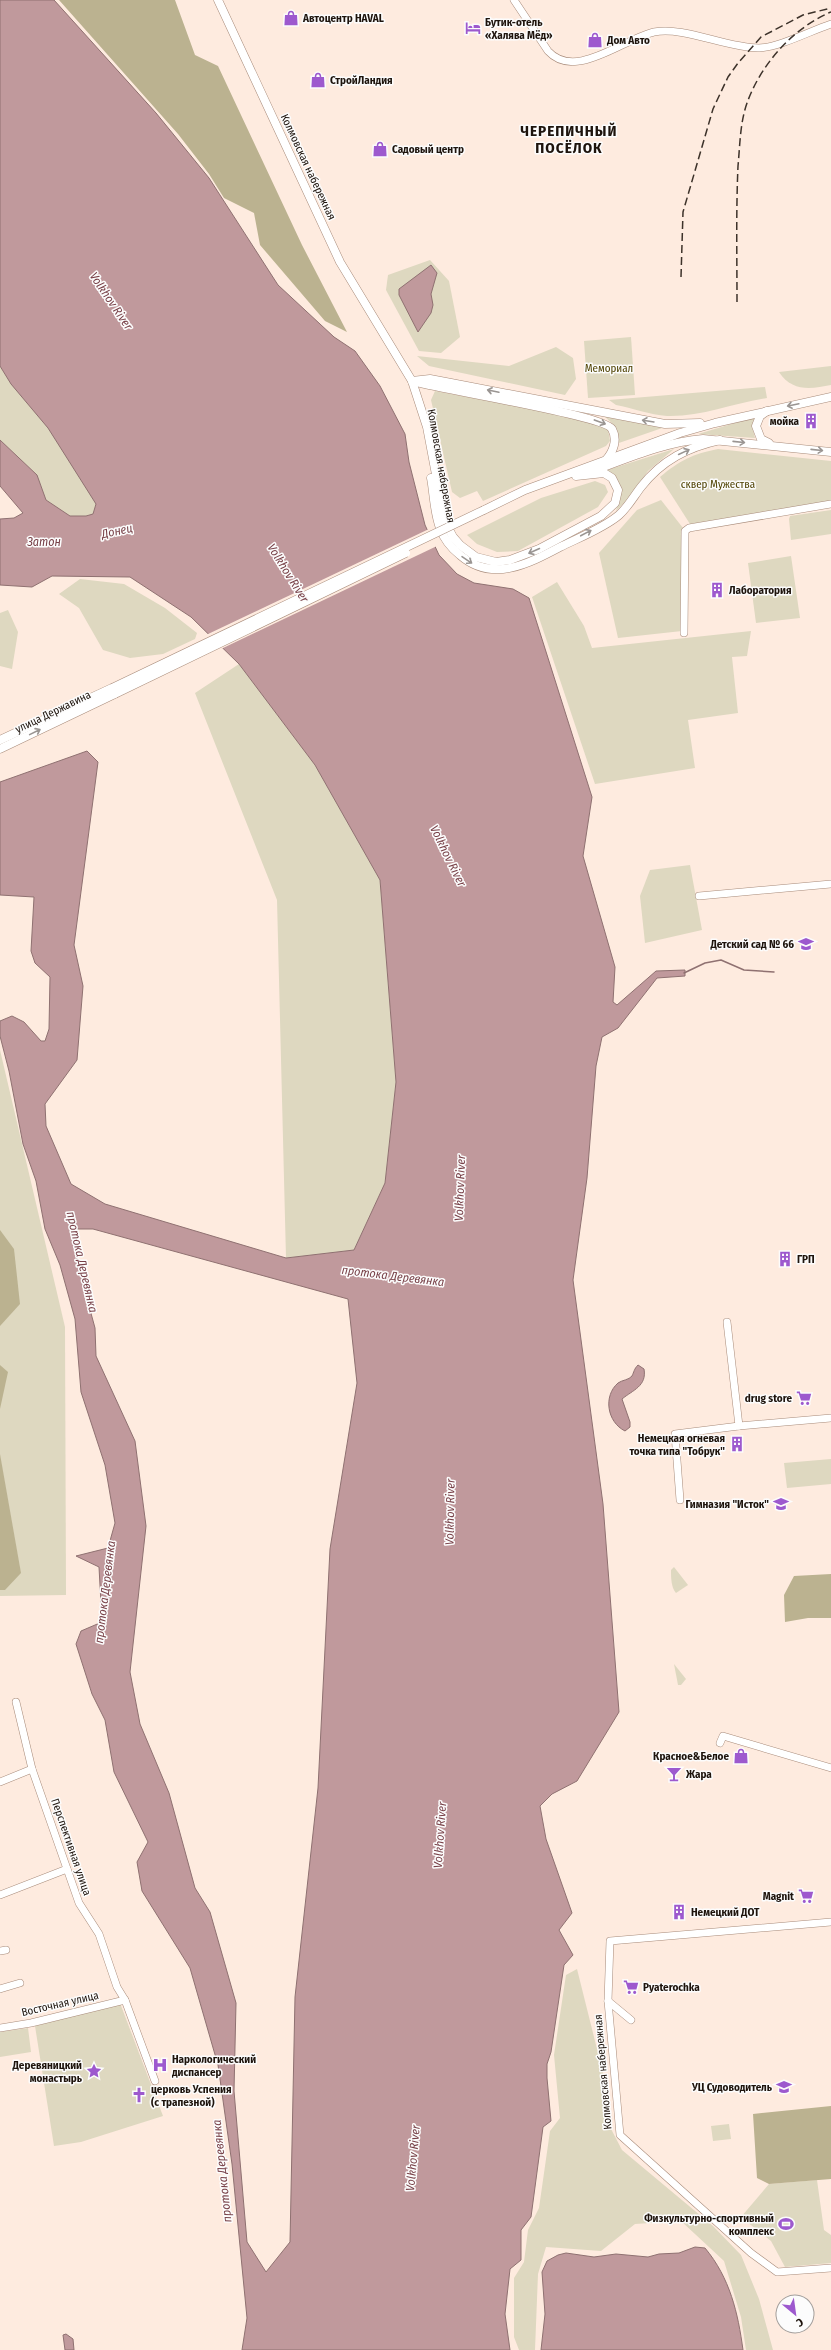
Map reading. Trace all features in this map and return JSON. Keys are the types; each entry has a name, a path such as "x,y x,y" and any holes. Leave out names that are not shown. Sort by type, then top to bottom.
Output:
{"main road":[{"name":"Колмовская набережная","path":"218,0 340,262 412,381 427,427 445,522 460,545 476,557 496,562 522,557 601,516 615,503 618,490 612,478 604,473 576,476"},
{"path":"412,381 430,379 666,424 715,422"},
{"name":"Колмовская набережная","path":"412,381 421,414 440,528 444,537 457,553 466,560 485,569 497,571 521,566 618,516 656,470 668,461 698,445 720,440"},
{"path":"412,381 441,389 581,416 603,423 612,429 614,441 611,453 606,460"},
{"path":"113,691 485,512 525,490 715,422 831,397"},
{"path":"771,409 760,416 756,426 761,438 774,446"},
{"path":"485,512 576,476 687,440 720,440 831,452"},
{"name":"улица Державина","path":"0,740 113,691"},
{"name":"улица Державина","path":"0,749 113,691"}],"street":[{"path":"514,0 553,57 567,62 587,59 653,32 667,31 738,46 760,48 771,46 831,24"},
{"path":"684,633 685,531 703,526 831,504"},
{"path":"699,896 831,884"},
{"path":"727,1322 739,1426"},
{"path":"680,1500 675,1434 739,1426 831,1418"},
{"name":"Перспективная улица","path":"16,1702 32,1769 79,1903 99,1934 117,1987 126,2000 155,2081"},
{"path":"720,1743 723,1736 831,1768"},
{"path":"0,1782 32,1769"},
{"path":"0,1895 67,1868"},
{"name":"Колмовская набережная","path":"831,1922 610,1941 608,2001 620,2135 751,2253 778,2272 831,2268"},
{"path":"0,1989 20,1983"},
{"name":"Восточная улица","path":"0,2028 31,2023 126,2000"},
{"path":"608,2001 631,2020"}],"green space":[{"path":"430,260 449,281 460,337 441,353 419,351 386,290 388,275"},
{"name":"Мемориал","path":"631,337 635,395 588,398 584,341"},
{"path":"556,347 573,358 576,379 565,395 429,366 417,356 509,366"},
{"path":"0,366 11,383 49,429 74,466 96,504 93,514 86,516 70,516 46,500 37,475 0,440"},
{"path":"831,366 831,385 809,388 802,388 790,383 779,372"},
{"path":"765,387 767,398 680,416 667,416 648,413 616,405 609,400"},
{"path":"435,391 580,418 608,429 610,441 606,446 483,501 477,491 460,498 452,492 431,400"},
{"path":"604,416 668,426 616,444 614,425"},
{"path":"755,417 752,425 755,438 698,434"},
{"path":"674,449 648,471 625,502 616,511 620,493 619,488 616,480 607,470"},
{"name":"сквер Мужества","path":"718,449 831,461 831,502 690,524 660,477 687,458"},
{"path":"595,481 605,485 608,492 598,507 518,551 497,552 477,544 467,535 541,498"},
{"path":"661,500 683,528 682,631 618,638 599,553 637,510"},
{"path":"831,510 831,534 791,540 790,516"},
{"path":"791,556 800,618 756,623 748,563"},
{"path":"80,579 124,584 165,608 197,633 195,639 163,654 130,658 103,650 79,608 59,594"},
{"path":"557,582 584,626 592,648 751,631 747,656 732,657 738,713 688,720 695,768 595,784 532,597"},
{"path":"8,610 18,632 12,669 0,666 0,613"},
{"path":"239,664 315,765 380,880 396,1082 385,1183 354,1250 286,1258 277,900 195,693"},
{"path":"690,865 702,930 645,943 640,896 650,870"},
{"path":"0,1050 65,1327 66,1595 0,1596"},
{"path":"831,1459 831,1484 787,1488 784,1463"},
{"path":"674,1567 688,1585 676,1593 671,1579 671,1570"},
{"path":"674,1664 686,1679 681,1685 678,1685"},
{"path":"577,1969 609,2097 610,2127 622,2150 713,2226 741,2255 759,2299 773,2350 746,2350 741,2317 724,2261 681,2221 635,2224 601,2251 546,2247 538,2274 535,2350 519,2350 514,2337 514,2278 524,2262 528,2230 539,2208 550,2131 560,2118 554,2055 566,1975"},
{"name":"Деревяницкий монастырь","path":"120,2003 163,2116 81,2142 54,2146 35,2026"},
{"path":"28,2028 31,2052 0,2057 0,2032"},
{"path":"729,2124 731,2139 713,2141 711,2126"},
{"name":"Физкультурно-спортивный комплекс","path":"817,2180 824,2230 831,2235 831,2263 785,2267 771,2241 741,2217 769,2184"}],"shaded area":[{"path":"59,0 175,0 195,55 218,66 302,245 347,332 325,321 260,245 254,213 224,198 209,174 178,134"},
{"path":"0,1230 14,1249 20,1304 0,1326"},
{"path":"0,1365 8,1372 0,1409"},
{"path":"0,1454 21,1573 5,1590 0,1590"},
{"path":"831,1574 831,1618 808,1618 785,1622 784,1595 794,1576"},
{"path":"831,2106 831,2179 769,2184 757,2178 753,2114"}],"water":[{"path":"0,0 54,0 156,113 209,178 278,285 334,337 355,351 380,386 405,434 409,462 425,525 439,555 457,574 474,583 513,589 529,598 592,797 583,856 615,967 613,1002 617,1005 656,971 685,970 685,976 657,978 618,1028 602,1037 596,1066 587,1178 573,1280 603,1504 619,1712 577,1781 552,1794 540,1806 546,1839 572,1913 559,1930 573,1955 564,1965 551,2052 547,2064 551,2121 543,2127 531,2217 521,2230 521,2260 510,2269 505,2314 510,2350 242,2350 247,2318 232,2164 218,2065 190,1968 142,1891 137,1862 148,1842 114,1772 105,1720 92,1694 76,1644 81,1631 102,1622 99,1567 76,1556 108,1548 115,1523 105,1465 81,1392 75,1319 60,1265 45,1229 36,1181 23,1144 9,1071 0,1036 0,1021 12,1016 24,1022 41,1041 45,1041 49,1029 50,977 35,963 31,951 34,897 0,895 0,782 87,751 98,762 74,945 83,986 77,1060 45,1104 46,1126 71,1184 105,1204 286,1258 354,1250 385,1183 396,1082 380,880 315,765 239,664 191,617 130,577 52,576 32,587 0,585 0,519 14,518 23,513 0,486 0,440 37,475 46,500 70,516 86,516 93,514 96,504 48,428 11,384 0,366","holes":["76,1229 93,1229 348,1299 357,1383 330,1549 318,1788 295,1997 290,2242 266,2272 247,2242 234,2091 236,2003 210,1912 195,1888 169,1793 140,1724 130,1672 146,1526 135,1441 96,1356 95,1328 77,1262"]},
{"path":"431,265 437,273 431,294 433,305 431,313 418,332 399,295 399,289"},
{"path":"638,1365 644,1369 643,1380 638,1387 622,1399 630,1422 630,1427 625,1431 614,1422 611,1415 609,1408 610,1395 613,1388 618,1383 632,1376"},
{"path":"695,2247 705,2248 721,2271 732,2296 743,2350 541,2350 545,2314 542,2272 547,2261 558,2255 566,2253 594,2257 616,2254 648,2257 659,2254 679,2253"},
{"path":"66,2334 73,2339 74,2350 65,2350 63,2335"}],"pier":[{"path":"429,529 437,546 221,649 206,635"}],"waterway":[{"path":"684,973 705,963 721,960 744,970 774,972"}],"railway":[{"path":"681,277 683,212 713,109 728,77 761,37 803,15 831,8"},
{"path":"737,302 738,166 742,126 747,103 761,75 780,49 804,27 831,12"}],"place":[{"name":"Автоцентр HAVAL","path":"291,18"},
{"name":"Бутик-отель «Халява Мёд»","path":"473,28"},
{"name":"Дом Авто","path":"595,40"},
{"name":"СтройЛандия","path":"318,80"},
{"name":"Садовый центр","path":"380,149"},
{"name":"мойка","path":"811,421"},
{"name":"Лаборатория","path":"717,590"},
{"name":"Детский сад № 66","path":"806,944"},
{"name":"ГРП","path":"785,1259"},
{"name":"drug store","path":"804,1398"},
{"name":"Немецкая огневая точка типа \"Тобрук\"","path":"737,1444"},
{"name":"Гимназия \"Исток\"","path":"781,1504"},
{"name":"Красное&Белое","path":"741,1756"},
{"name":"Жара","path":"674,1774"},
{"name":"Magnit","path":"806,1896"},
{"name":"Немецкий ДОТ","path":"679,1912"},
{"name":"Pyaterochka","path":"631,1987"},
{"name":"Наркологический диспансер","path":"160,2065"},
{"name":"Деревяницкий монастырь","path":"94,2071"},
{"name":"УЦ Судоводитель","path":"784,2087"},
{"name":"церковь Успения (с трапезной)","path":"139,2095"},
{"name":"Физкультурно-спортивный комплекс","path":"786,2224"}],"district":[{"name":"ЧЕРЕПИЧНЫЙ ПОСЁЛОК","path":"569,140"}],"water label":[{"name":"Volkhov River","path":"111,301"},
{"name":"Донец","path":"117,531"},
{"name":"Затон","path":"44,542"},
{"name":"Volkhov River","path":"288,573"},
{"name":"Volkhov River","path":"448,856"},
{"name":"Volkhov River","path":"460,1188"},
{"name":"протока Деревянка","path":"82,1262"},
{"name":"протока Деревянка","path":"393,1276"},
{"name":"Volkhov River","path":"450,1512"},
{"name":"протока Деревянка","path":"105,1592"},
{"name":"Volkhov River","path":"440,1835"},
{"name":"Volkhov River","path":"413,2158"},
{"name":"протока Деревянка","path":"222,2171"}]}
